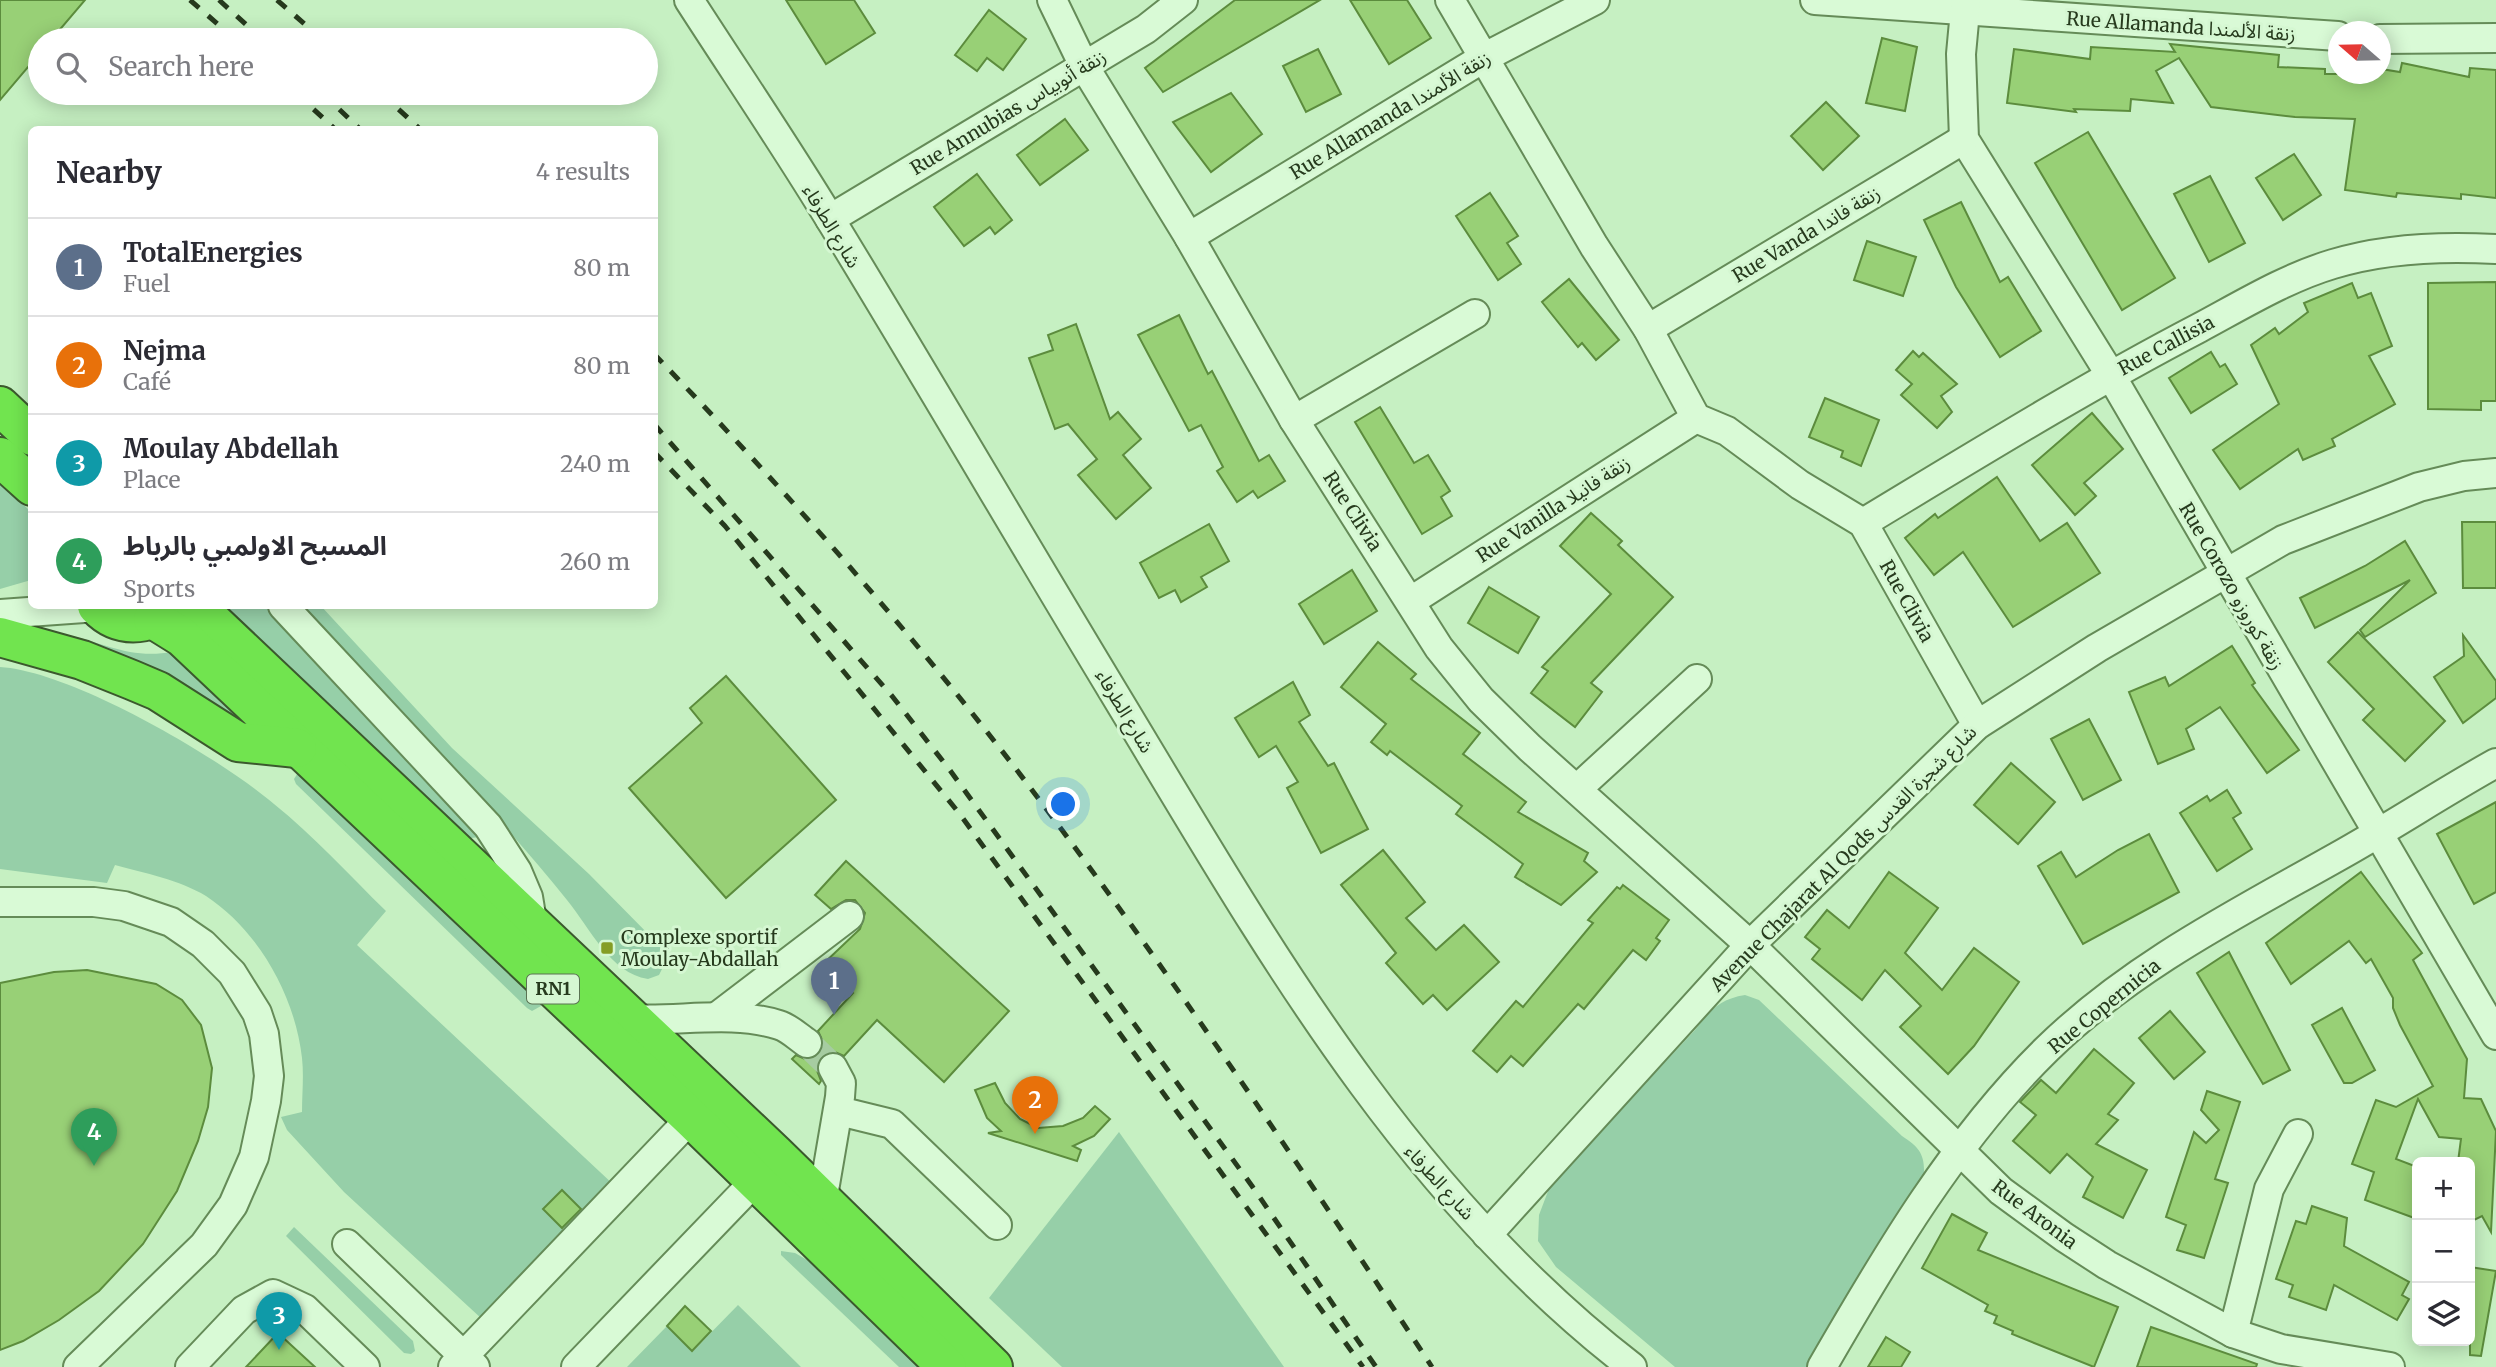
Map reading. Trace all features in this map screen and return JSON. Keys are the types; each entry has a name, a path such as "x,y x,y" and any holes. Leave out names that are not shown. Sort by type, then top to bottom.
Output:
{"highway":[{"path":"0,406 28,432"},
{"path":"0,457 28,482"},
{"name":"RN1","path":"101,609 120,622 133,623 161,612 182,637 297,748 691,1118 947,1367"},
{"name":"RN1","path":"199,609 993,1367"},
{"path":"0,637 82,660 145,685 238,742 297,748"}],"street":[{"name":"شارع الطرفاء","path":"689,0 830,219 1176,796 1312,1014 1405,1144 1486,1235 1543,1293 1632,1367"},
{"name":"Rue Clivia","path":"1052,0 1084,65 1189,237 1294,420 1439,649 1480,700 1750,945"},
{"name":"Rue Annubias زنقة أنوبياس","path":"830,219 1146,29 1183,0"},
{"path":"1450,0 1594,246 1648,329 1696,418"},
{"name":"Rue Allamanda زنقة الألمندا","path":"1189,237 1485,57 1595,0"},
{"name":"Rue Allamanda زنقة الألمندا","path":"1815,0 1965,6 2328,35"},
{"path":"1964,139 1961,74 1965,6"},
{"path":"2391,39 2496,38"},
{"name":"Rue Vanda زنقة فاندا","path":"1648,329 1964,139"},
{"name":"Rue Corozo زنقة كوروزو","path":"1964,139 2109,374 2496,1035"},
{"name":"Rue Callisia","path":"1863,523 2109,374 2287,281 2332,264 2376,254 2429,248 2496,249"},
{"path":"1294,420 1475,314"},
{"name":"Rue Clivia","path":"1696,418 1727,431 1800,485 1863,523 1977,725"},
{"name":"Rue Vanilla زنقة فانيلا","path":"1411,601 1696,418"},
{"name":"Avenue Chajarat Al Qods شارع شجرة القدس","path":"1486,1235 1750,945 1977,725 2097,648 2283,540 2378,500 2464,476 2496,473"},
{"path":"0,614 61,609"},
{"path":"286,609 488,827 517,871 528,897 533,926"},
{"path":"1577,789 1697,679"},
{"name":"Rue Copernicia","path":"1822,1367 1867,1289 1959,1152 2047,1050 2131,979 2201,934 2496,763"},
{"path":"0,902 94,902 124,906 171,922 203,944 232,973 257,1013 264,1034 269,1076 266,1101 254,1157 233,1205 204,1245 76,1365"},
{"path":"718,1016 849,916"},
{"name":"Rue Aronia","path":"1750,945 1959,1152 2001,1191 2064,1237 2107,1265 2232,1333 2281,1349 2390,1367"},
{"path":"631,1019 661,1021 718,1016 780,1026 807,1043"},
{"path":"822,1202 839,1111 841,1083 833,1069"},
{"path":"839,1111 892,1124 997,1225"},
{"path":"347,1244 464,1363 691,1118"},
{"path":"2232,1333 2269,1189 2298,1134"},
{"path":"576,1367 755,1181"},
{"path":"190,1367 244,1310 273,1294 306,1309 365,1367"}],"green space":[{"path":"0,482 28,509 28,581 0,589"},
{"path":"229,609 271,609 474,821 479,837 464,839"},
{"path":"301,609 324,609 452,748 589,874 659,945 663,952 664,965 659,975 648,979 635,975 612,959 503,824"},
{"path":"68,635 131,652 173,652 251,727 45,638"},
{"path":"0,667 30,672 65,683 143,719 218,763 289,816 386,911 357,945 615,1186 586,1214 561,1190 543,1209 568,1233 482,1319 344,1192 287,1130 281,1117 302,1112 302,1058 292,1011 283,989 258,946 225,910 206,896 185,886 115,865 107,883 0,869"},
{"path":"299,771 541,1001 541,1006 532,1011 527,1008 296,784 294,779"},
{"path":"1745,995 1759,1000 1917,1148 1922,1156 1924,1175 1807,1367 1675,1367 1556,1267 1538,1241 1539,1215 1550,1186 1716,1006"},
{"path":"1119,1132 1284,1367 1062,1367 989,1298"},
{"path":"294,1227 413,1341 415,1351 411,1354 404,1353 286,1236"},
{"path":"781,1251 795,1253 816,1265 925,1367 899,1367 781,1255"},
{"path":"738,1305 801,1367 627,1367 667,1326 693,1351"}],"building":[{"path":"0,0 85,0 61,28 28,28 28,67 0,100"},
{"path":"786,0 854,0 875,33 826,64"},
{"path":"1235,0 1320,0 1163,92 1145,68"},
{"path":"1350,0 1407,0 1431,38 1389,64"},
{"path":"989,10 1026,39 1003,70 987,58 977,71 955,55"},
{"path":"1882,38 1917,47 1905,111 1866,103"},
{"path":"2170,44 2279,55 2278,67 2325,69 2328,84 2391,84 2391,71 2400,72 2402,63 2469,77 2470,68 2496,70 2496,198 2461,194 2461,199 2397,193 2396,197 2345,190 2355,119 2295,117 2211,107 2179,58 2156,71 2173,103 2131,99 2130,111 2074,109 2076,112 2007,103 2014,49 2090,59 2091,47 2175,52"},
{"path":"1318,49 1341,94 1306,112 1283,66"},
{"path":"1231,93 1262,134 1211,172 1173,122"},
{"path":"1826,102 1859,136 1823,170 1791,136"},
{"path":"1065,119 1088,150 1040,185 1017,155"},
{"path":"2088,132 2175,278 2122,310 2035,163"},
{"path":"2294,154 2321,195 2283,220 2256,178"},
{"path":"977,174 1012,220 995,234 990,227 964,246 934,207"},
{"path":"2210,176 2245,243 2209,262 2174,194"},
{"path":"1490,193 1518,236 1507,243 1521,264 1498,280 1456,216"},
{"path":"1961,202 2000,282 2008,277 2041,331 2000,357 1956,287 1924,220"},
{"path":"1867,241 1916,257 1903,296 1854,280"},
{"path":"1569,279 1619,340 1596,360 1582,343 1578,347 1542,302"},
{"path":"2496,282 2496,401 2481,401 2481,410 2428,409 2428,283"},
{"path":"2352,283 2358,298 2371,293 2392,346 2369,356 2395,404 2332,439 2335,446 2303,460 2298,449 2240,489 2213,450 2279,404 2251,345 2275,328 2279,334 2308,312 2304,303"},
{"path":"1179,315 1208,374 1212,371 1259,461 1269,455 1285,481 1258,498 1253,491 1237,502 1217,471 1223,467 1201,425 1189,431 1138,335"},
{"path":"1076,324 1110,419 1118,412 1141,439 1123,455 1151,488 1116,519 1078,475 1097,459 1068,424 1055,429 1029,358 1053,350 1048,335"},
{"path":"1913,351 1919,357 1923,353 1957,384 1941,396 1952,412 1937,428 1901,395 1912,384 1896,370"},
{"path":"2211,352 2220,367 2225,364 2237,384 2191,413 2169,378"},
{"path":"1825,398 1879,420 1861,466 1841,457 1843,451 1809,437"},
{"path":"1380,407 1414,463 1428,455 1450,491 1441,497 1452,516 1422,534 1355,422"},
{"path":"2092,413 2123,449 2084,483 2096,496 2075,515 2032,465"},
{"path":"1997,477 2040,541 2067,523 2100,573 2013,627 1963,552 1934,575 1905,538 1935,514 1938,518"},
{"path":"1591,513 1622,541 1618,545 1673,597 1591,683 1602,692 1575,727 1531,693 1548,671 1542,667 1611,594 1560,546"},
{"path":"2462,522 2496,522 2496,588 2463,588"},
{"path":"1209,524 1229,561 1201,577 1207,587 1181,602 1175,590 1159,598 1140,563"},
{"path":"2405,541 2436,593 2365,637 2360,630 2410,580 2315,628 2300,598 2365,566"},
{"path":"1352,570 1377,611 1324,644 1299,604"},
{"path":"1489,587 1539,617 1518,653 1468,623"},
{"path":"2358,632 2445,721 2405,761 2363,720 2374,709 2328,662"},
{"path":"2463,635 2496,681 2496,698 2463,723 2434,677 2464,656"},
{"path":"1378,642 1416,674 1411,679 1480,733 1463,754 1526,802 1518,812 1588,853 1584,861 1597,872 1561,905 1515,877 1523,864 1456,814 1462,806 1390,751 1387,755 1371,742 1386,724 1341,687"},
{"path":"2232,646 2255,683 2252,685 2299,750 2267,773 2220,707 2186,729 2194,749 2158,764 2129,692 2165,677 2169,686"},
{"path":"726,676 836,800 726,898 629,788 702,723 690,708"},
{"path":"1293,682 1310,715 1299,722 1328,766 1334,763 1368,829 1321,853 1287,788 1298,782 1276,746 1259,757 1235,718"},
{"path":"2089,719 2121,780 2083,800 2051,739"},
{"path":"2011,763 2055,802 2018,844 1974,805"},
{"path":"2227,790 2241,813 2233,818 2252,849 2217,871 2180,813 2207,796 2210,801"},
{"path":"2496,802 2496,892 2474,904 2437,834"},
{"path":"2149,834 2179,892 2083,944 2038,866 2061,852 2076,877"},
{"path":"1383,850 1425,902 1406,918 1436,950 1464,925 1499,962 1447,1010 1433,995 1423,1004 1386,963 1396,953 1341,885"},
{"path":"846,861 1009,1011 944,1082 877,1020 844,1056 833,1051 819,1059 816,1068 821,1081 819,1084 792,1059 796,1055 805,1059 813,1058 820,1053 824,1044 818,1031 853,993 822,965 860,929 865,913 855,900 846,900 831,909 815,895"},
{"path":"1889,872 1938,908 1905,953 1942,990 1974,948 2019,982 1974,1046 1948,1074 1900,1027 1921,1006 1885,970 1862,1000 1812,959 1820,949 1805,937 1827,910 1849,928"},
{"path":"2361,872 2422,953 2413,960 2467,1059 2464,1098 2481,1099 2496,1131 2491,1232 2482,1216 2475,1220 2475,1157 2459,1157 2461,1139 2439,1137 2418,1099 2396,1159 2412,1165 2412,1217 2365,1200 2374,1172 2352,1164 2376,1100 2396,1107 2433,1086 2400,1025 2393,1008 2393,998 2371,959 2366,963 2349,941 2291,984 2266,943"},
{"path":"1623,885 1669,920 1656,938 1660,941 1646,960 1633,950 1584,1009 1578,1004 1523,1066 1511,1056 1497,1072 1473,1051 1516,1001 1523,1007 1593,923 1588,920 1617,887 1620,889"},
{"path":"2229,952 2290,1070 2263,1084 2197,973"},
{"path":"87,970 156,984 182,1000 201,1025 212,1068 208,1107 198,1141 177,1191 143,1244 99,1291 59,1320 23,1341 0,1350 0,983 54,972"},
{"path":"2342,1008 2375,1070 2352,1083 2344,1083 2312,1025"},
{"path":"2170,1011 2205,1052 2174,1079 2139,1038"},
{"path":"2094,1049 2134,1083 2108,1114 2118,1120 2096,1144 2147,1170 2123,1218 2083,1197 2093,1177 2067,1154 2050,1173 2013,1141 2036,1115 2020,1102 2041,1080 2056,1093"},
{"path":"995,1083 1005,1103 1020,1119 1038,1128 1063,1126 1083,1118 1095,1106 1110,1119 1094,1136 1073,1146 1081,1150 1077,1161 988,1133 1001,1131 987,1118 975,1090"},
{"path":"2207,1091 2240,1102 2215,1179 2228,1183 2204,1258 2177,1250 2186,1225 2166,1217 2194,1132 2206,1143 2219,1130 2201,1110"},
{"path":"562,1190 581,1209 562,1228 543,1209"},
{"path":"2312,1206 2347,1218 2344,1246 2409,1282 2402,1295 2409,1299 2397,1320 2334,1285 2326,1310 2289,1297 2293,1285 2276,1279 2296,1221 2306,1224"},
{"path":"1952,1214 1987,1233 1978,1250 2118,1307 2094,1367 2012,1334 2013,1331 1994,1323 1997,1316 1985,1311 1988,1305 1922,1268"},
{"path":"2475,1268 2496,1271 2481,1356 2470,1355 2470,1346 2475,1346"},
{"path":"685,1306 711,1331 692,1351 667,1326"},
{"path":"2151,1327 2257,1364 2256,1367 2137,1367"},
{"path":"278,1333 315,1367 246,1367"},
{"path":"1886,1337 1910,1352 1901,1367 1868,1367"}],"tunnel":[{"path":"807,1043 833,1068"}],"railway":[{"path":"190,0 222,28"},
{"path":"219,0 250,28"},
{"path":"277,0 309,28"},
{"path":"309,105 332,126"},
{"path":"335,105 357,126"},
{"path":"394,105 417,126"},
{"path":"658,358 752,458 895,619 1029,786 1134,928 1235,1073 1432,1367"},
{"path":"658,429 892,696 949,769 1252,1186 1376,1367"},
{"path":"658,456 725,526 959,813 1363,1367"}],"place":[{"name":"Complexe sportif Moulay-Abdallah","path":"607,948"},
{"name":"TotalEnergies","path":"834,1015"},
{"name":"Nejma","path":"1035,1134"},
{"name":"المسبح الاولمبي بالرباط","path":"94,1166"},
{"name":"Moulay Abdellah","path":"279,1350"}]}
